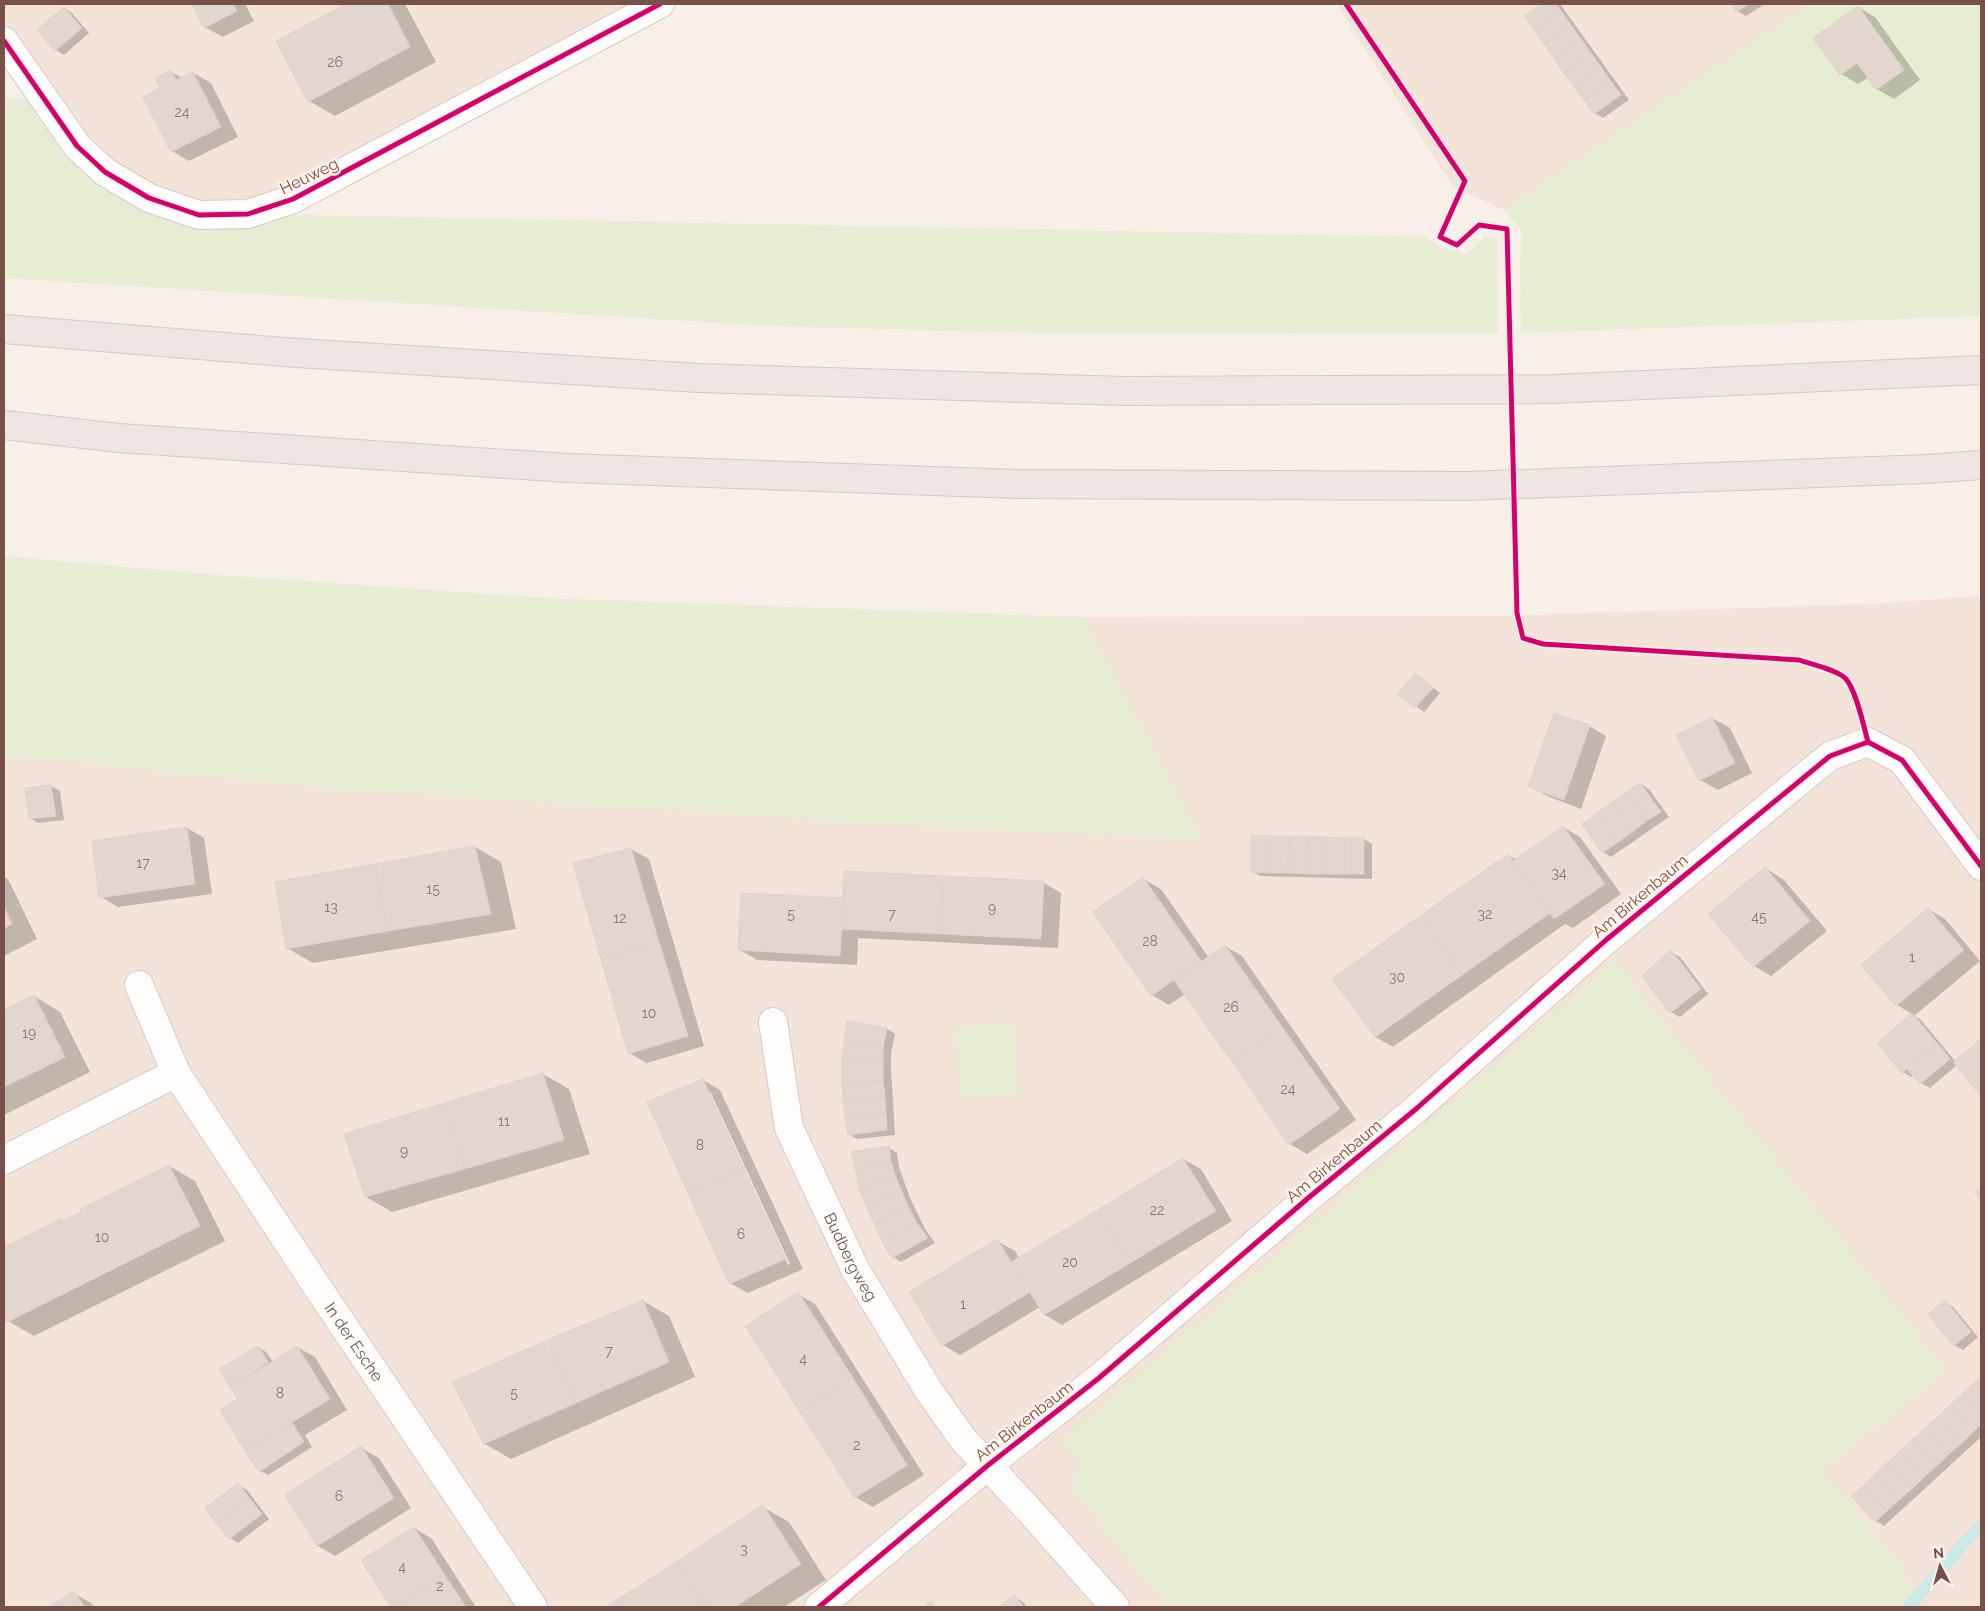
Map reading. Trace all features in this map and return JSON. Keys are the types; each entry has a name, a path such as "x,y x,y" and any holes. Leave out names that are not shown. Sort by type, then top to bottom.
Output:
{"highway":[{"path":"4,329 297,353 700,378 1125,390 1553,389 1981,370"},
{"path":"4,425 119,438 567,468 1019,484 1467,486 1981,466"}],"street":[{"name":"Heuweg","path":"4,42 77,146 105,172 149,198 199,215 248,214 301,195 660,4"},
{"name":"Am Birkenbaum","path":"819,1607 987,1466 1099,1378 1416,1109 1621,927 1830,756 1868,742 1902,760 1981,866"},
{"name":"In der Esche","path":"139,985 176,1074 533,1607"},
{"name":"Budbergweg","path":"773,1022 789,1128 855,1268 929,1391 962,1439 987,1466"},
{"path":"4,1160 176,1074"},
{"name":"Am Birkenbaum","path":"987,1466 1030,1511 1115,1607"}],"shaded area":[{"path":"4,4 660,4 293,199 199,215 105,172 4,41"},
{"path":"1337,4 1810,4 1504,210 1453,187"},
{"path":"1981,596 1981,1607 1917,1607 1900,1561 1822,1471 1948,1370 1060,1443 1079,1460 1073,1491 1168,1607 4,1607 4,755 327,789 960,829 1202,839 1083,617 1493,616 1873,604"}],"green space":[{"path":"1810,4 1981,4 1981,316 1521,333 1520,268 1522,232 1504,210"},
{"path":"4,97 46,102 149,198 248,214 1426,237 1442,248 1467,254 1485,237 1497,240 1498,333 1079,334 766,326 4,278"},
{"path":"4,556 218,575 546,598 1083,617 1203,839 960,829 327,789 4,755"},
{"path":"1615,961 1948,1370 1822,1471 1900,1561 1917,1607 1168,1607 1073,1491 1078,1460 1059,1443"},
{"path":"1012,1021 1020,1094 962,1101 954,1028"}],"building":[{"path":"192,4 233,4 237,11 204,28"},
{"path":"346,4 388,4 410,47 308,102 276,41"},
{"path":"1542,4 1556,4 1561,11 1534,30 1524,16"},
{"path":"1731,4 1749,4 1736,12"},
{"path":"1858,6 1904,70 1876,90 1857,63 1840,75 1813,38"},
{"path":"64,7 82,28 55,51 37,30"},
{"path":"1561,11 1571,25 1544,44 1534,30"},
{"path":"1571,25 1581,39 1554,58 1544,44"},
{"path":"1581,39 1591,53 1564,73 1554,58"},
{"path":"1591,53 1601,67 1574,87 1564,73"},
{"path":"1601,67 1611,81 1584,100 1574,87"},
{"path":"171,70 176,80 193,72 221,127 171,152 143,97 160,88 155,78"},
{"path":"1611,81 1621,95 1594,114 1584,100"},
{"path":"1416,673 1433,688 1415,708 1397,694"},
{"path":"1554,713 1590,725 1564,800 1528,787"},
{"path":"1712,717 1735,763 1699,781 1676,735"},
{"path":"1640,783 1661,812 1647,821 1626,792"},
{"path":"51,785 56,816 29,819 25,788"},
{"path":"1626,792 1647,821 1632,832 1611,803"},
{"path":"1611,803 1632,832 1617,843 1597,813"},
{"path":"1597,813 1617,843 1602,853 1582,824"},
{"path":"1563,826 1605,884 1554,919 1513,861"},
{"path":"187,827 195,884 99,898 92,841"},
{"path":"1251,835 1270,836 1270,873 1251,872"},
{"path":"1270,836 1289,836 1288,873 1270,873"},
{"path":"1289,836 1308,836 1307,874 1288,873"},
{"path":"1308,836 1326,837 1326,874 1307,874"},
{"path":"1326,837 1345,838 1345,874 1326,874"},
{"path":"1345,838 1364,838 1364,874 1345,874"},
{"path":"475,846 491,914 388,931 375,864"},
{"path":"631,848 659,942 601,959 573,863"},
{"path":"1508,854 1550,913 1462,975 1420,916"},
{"path":"375,864 388,931 286,949 275,882"},
{"path":"1765,867 1810,921 1753,967 1708,914"},
{"path":"844,871 944,876 941,934 841,929"},
{"path":"944,876 1044,881 1041,939 941,934"},
{"path":"1143,877 1201,961 1151,996 1093,912"},
{"path":"741,893 843,898 840,956 738,950"},
{"path":"4,907 12,924 4,928"},
{"path":"1928,908 1964,950 1896,1006 1861,965"},
{"path":"1420,916 1462,975 1375,1037 1332,979"},
{"path":"659,942 688,1036 628,1054 601,959"},
{"path":"1225,945 1282,1027 1232,1062 1174,980"},
{"path":"1671,950 1701,989 1670,1013 1642,976"},
{"path":"34,995 65,1057 4,1087 4,1010"},
{"path":"1912,1013 1938,1044 1902,1073 1877,1043"},
{"path":"847,1021 887,1028 883,1048 844,1043"},
{"path":"1282,1027 1340,1109 1289,1145 1232,1062"},
{"path":"1981,1039 1981,1096 1953,1062"},
{"path":"844,1043 883,1048 883,1063 842,1062"},
{"path":"1938,1044 1950,1059 1920,1084 1907,1069"},
{"path":"842,1062 883,1063 883,1081 842,1082"},
{"path":"543,1073 564,1140 465,1169 444,1103"},
{"path":"703,1079 744,1169 688,1193 647,1102"},
{"path":"883,1081 885,1097 843,1099 842,1082"},
{"path":"885,1097 886,1113 845,1118 843,1099"},
{"path":"444,1103 465,1169 365,1197 344,1134"},
{"path":"886,1113 887,1130 848,1135 845,1118"},
{"path":"889,1146 891,1161 856,1171 851,1152"},
{"path":"1183,1158 1216,1211 1130,1263 1098,1210"},
{"path":"891,1161 896,1177 859,1189 856,1171"},
{"path":"169,1165 200,1226 7,1322 4,1315 4,1247 62,1218 63,1221 81,1212 80,1209"},
{"path":"744,1169 786,1259 729,1284 688,1193"},
{"path":"896,1177 902,1192 866,1205 859,1189"},
{"path":"1981,1188 1981,1200 1975,1193"},
{"path":"902,1192 909,1208 874,1223 866,1205"},
{"path":"909,1208 917,1223 882,1241 874,1223"},
{"path":"1098,1210 1130,1263 1044,1315 1011,1262"},
{"path":"917,1223 928,1238 892,1258 882,1241"},
{"path":"997,1239 1030,1292 942,1346 909,1292"},
{"path":"798,1292 853,1378 800,1412 745,1326"},
{"path":"643,1300 669,1362 576,1403 548,1340"},
{"path":"1945,1300 1971,1332 1953,1346 1928,1314"},
{"path":"548,1340 576,1403 484,1444 452,1382"},
{"path":"258,1346 268,1362 230,1387 219,1369"},
{"path":"297,1346 330,1399 245,1451 220,1410 238,1399 230,1387"},
{"path":"1981,1376 1981,1387 1976,1381"},
{"path":"853,1378 907,1465 855,1498 800,1412"},
{"path":"1976,1381 1981,1387 1981,1412 1963,1393"},
{"path":"1963,1393 1981,1412 1981,1424 1975,1430 1951,1404"},
{"path":"1951,1404 1975,1430 1963,1442 1939,1416"},
{"path":"1939,1416 1963,1442 1950,1453 1926,1427"},
{"path":"292,1422 304,1442 259,1472 245,1451"},
{"path":"1926,1427 1950,1453 1938,1465 1913,1439"},
{"path":"1913,1439 1938,1465 1925,1476 1901,1450"},
{"path":"361,1446 394,1498 317,1546 285,1495"},
{"path":"1901,1450 1925,1476 1913,1488 1888,1462"},
{"path":"1888,1462 1913,1488 1900,1499 1876,1473"},
{"path":"1876,1473 1900,1499 1887,1511 1864,1485"},
{"path":"238,1483 250,1499 217,1524 205,1508"},
{"path":"1864,1485 1887,1511 1875,1522 1851,1496"},
{"path":"250,1499 262,1514 229,1539 217,1524"},
{"path":"763,1505 801,1564 735,1607 706,1607 676,1562"},
{"path":"414,1527 444,1574 396,1607 391,1607 361,1560"},
{"path":"676,1562 706,1607 605,1607 633,1590"},
{"path":"444,1574 466,1607 396,1607"},
{"path":"73,1591 85,1607 50,1607"},
{"path":"1014,1595 1024,1607 999,1607"},
{"path":"931,1601 936,1607 924,1607"}],"waterway":[{"path":"1909,1607 1962,1545 1981,1527"}],"cycle path":[{"path":"4,41 77,146 105,172 149,198 199,215 248,214 293,199 660,4"},
{"path":"1346,4 1465,181 1440,237 1457,245 1479,225 1507,229 1517,613 1523,638 1543,644 1799,660 1831,670 1846,679 1856,700 1868,742"},
{"path":"1868,742 1902,760 1981,866"},
{"path":"819,1607 987,1466 1099,1378 1307,1199 1416,1109 1606,940 1830,756 1868,742"}]}
